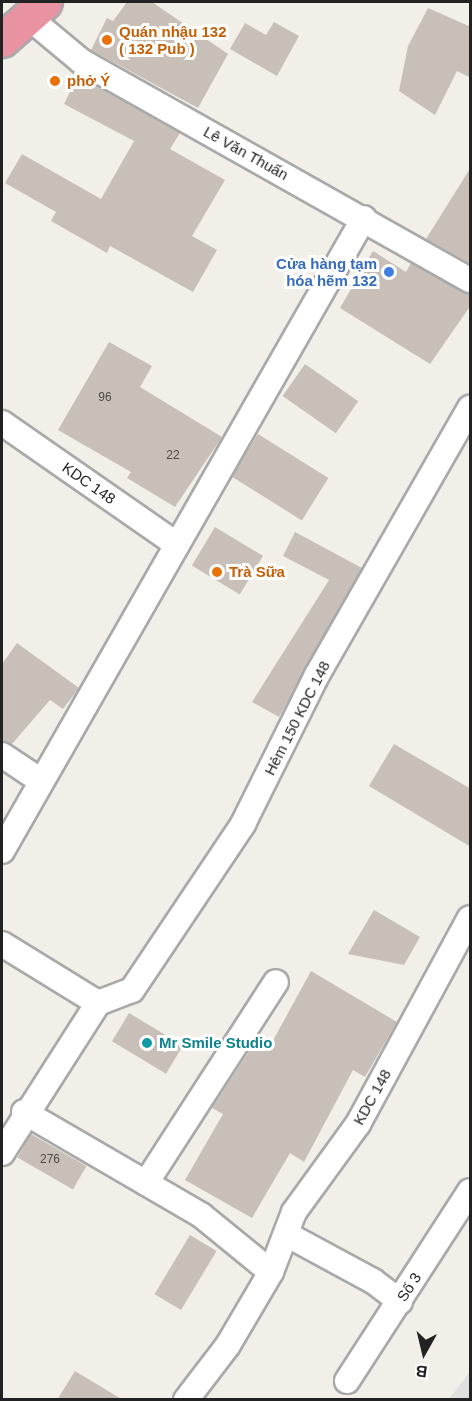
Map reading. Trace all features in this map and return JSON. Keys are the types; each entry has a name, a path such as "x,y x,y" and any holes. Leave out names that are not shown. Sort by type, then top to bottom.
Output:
{"highway":[{"path":"2,40 36,9"}],"street":[{"name":"Lê Văn Thuấn","path":"36,9 81,61 471,280"},
{"path":"2,851 364,219"},
{"name":"Hẻm 150 KDC 148","path":"98,1003 132,990 243,824 317,675 471,408"},
{"name":"KDC 148","path":"2,423 176,544"},
{"path":"2,755 41,781"},
{"name":"KDC 148","path":"186,1400 228,1345 271,1272 294,1212 358,1124 471,918"},
{"path":"2,944 98,1003 24,1112 2,1153"},
{"path":"146,1183 276,982"},
{"path":"24,1112 201,1215 271,1272"},
{"name":"Số 3","path":"347,1382 471,1191"},
{"path":"286,1234 373,1281 400,1301"}],"shaded area":[{"path":"470,1372 470,1399 449,1399"}],"building":[{"path":"127,2 152,2 228,54 198,108 91,50 107,18 113,21"},
{"path":"428,8 471,27 471,78 457,71 435,115 399,91 408,46"},
{"path":"274,22 299,36 277,76 230,49 245,23 266,35"},
{"path":"78,76 180,133 170,149 225,180 192,236 217,250 193,292 110,246 107,253 51,221 56,212 5,183 22,154 101,199 134,141 64,104"},
{"path":"471,167 471,264 426,239"},
{"path":"373,251 406,272 411,263 471,294 471,305 430,364 340,308"},
{"path":"109,342 152,366 140,387 222,437 175,507 127,478 131,472 58,430"},
{"path":"305,364 358,401 336,433 283,396"},
{"path":"258,434 328,478 302,520 232,476"},
{"path":"215,527 263,556 240,594 192,566"},
{"path":"295,532 362,568 279,717 252,702 329,580 283,556"},
{"path":"17,643 79,688 63,709 50,700 12,744 2,741 2,664"},
{"path":"394,744 471,789 471,847 369,786"},
{"path":"374,910 420,937 404,965 348,954"},
{"path":"311,971 397,1022 365,1077 353,1070 304,1162 290,1153 252,1218 185,1180 223,1114 212,1108 257,1039 270,1046"},
{"name":"Mr Smile Studio","path":"129,1013 183,1045 166,1074 112,1041"},
{"path":"31,1134 86,1166 73,1189 18,1157"},
{"path":"190,1235 217,1251 181,1310 154,1294"},
{"path":"75,1371 123,1400 57,1400"}],"place":[{"name":"Quán nhậu 132 ( 132 Pub )","path":"107,40"},
{"name":"phở Ý","path":"55,81"},
{"name":"Cửa hàng tạm hóa hẽm 132","path":"389,272"},
{"name":"Trà Sữa","path":"217,572"},
{"name":"Mr Smile Studio","path":"147,1043"}]}
